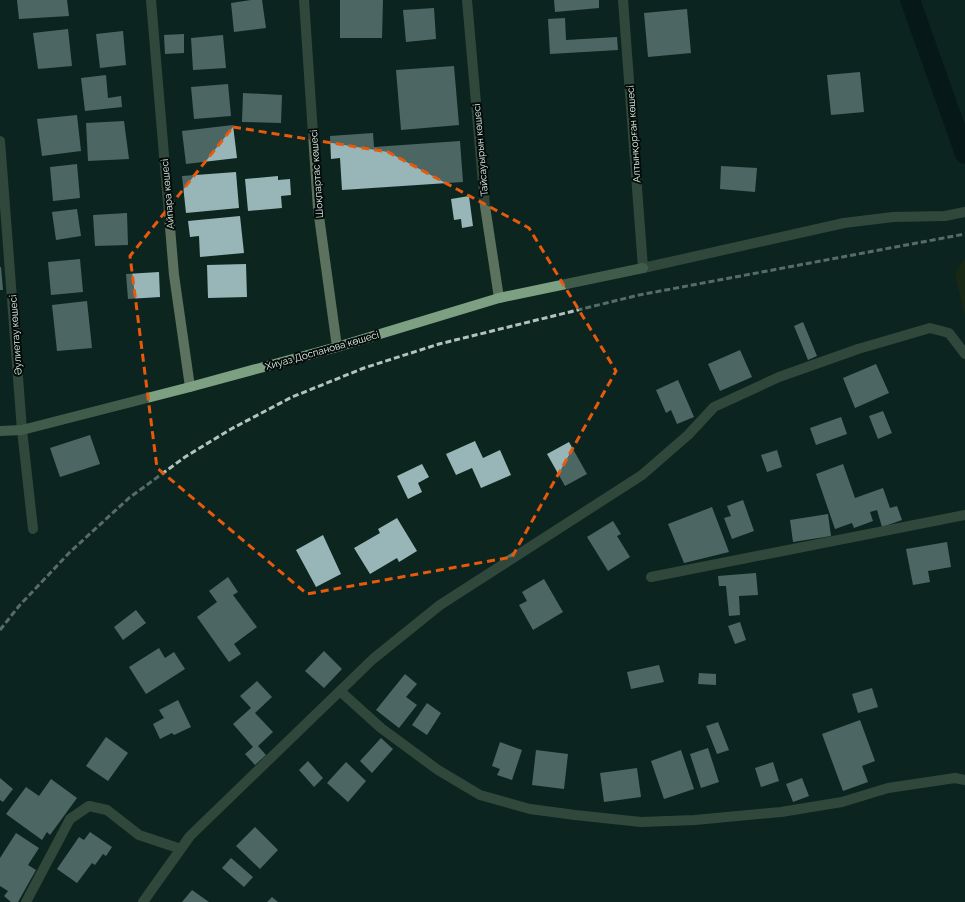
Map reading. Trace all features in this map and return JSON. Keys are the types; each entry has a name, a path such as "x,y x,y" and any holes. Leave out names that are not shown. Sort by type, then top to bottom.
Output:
{"street":[{"name":"Айпара көшесі","path":"151,0 174,275 190,386"},
{"name":"Шоқпартас көшесі","path":"304,0 318,209 337,346"},
{"name":"Тайсауырын көшесі","path":"468,0 485,206 499,298"},
{"name":"Алтынқорған көшесі","path":"623,0 643,268"},
{"name":"Әулиетау көшесі","path":"0,141 22,430 33,529"},
{"path":"643,268 844,223 893,217 944,216 965,212"},
{"name":"Хиуаз Доспанова көшесі","path":"0,431 22,430 190,386 337,346 499,298 643,268"},
{"path":"143,902 190,836 372,659 440,605 642,475 688,435 714,407 779,377 858,349 930,328 948,333 965,354"},
{"path":"651,577 965,515"},
{"path":"340,691 381,728 438,770 480,795 530,809 641,822 695,820 788,811 842,802 888,788 955,778 965,780"},
{"path":"26,902 70,819 89,806 107,810 139,835 181,850"}],"highlighted area":[{"path":"233,127 388,152 529,228 616,371 512,557 307,594 157,468 130,256"}],"green space":[{"path":"965,258 965,316 955,274"}],"building":[{"path":"17,0 67,0 69,16 19,19"},
{"path":"262,0 266,28 234,32 231,3"},
{"path":"340,0 383,0 382,38 340,38"},
{"path":"554,0 599,0 599,8 555,12"},
{"path":"434,8 436,39 406,42 403,10"},
{"path":"687,9 691,53 648,57 644,13"},
{"path":"565,18 566,40 617,37 618,50 550,54 548,19"},
{"path":"68,29 72,66 38,69 33,33"},
{"path":"123,31 126,65 100,68 96,34"},
{"path":"184,34 184,53 165,54 164,35"},
{"path":"223,35 226,68 193,70 191,38"},
{"path":"454,66 459,125 401,130 396,70"},
{"path":"860,72 864,112 831,115 827,75"},
{"path":"106,75 108,98 121,96 122,107 85,111 81,78"},
{"path":"228,84 231,116 194,119 191,87"},
{"path":"243,93 282,95 281,123 242,122"},
{"path":"77,115 81,151 42,156 37,119"},
{"path":"124,121 129,159 88,161 86,123"},
{"path":"233,125 237,158 186,164 182,131"},
{"path":"373,133 374,147 460,141 463,182 342,190 340,158 331,159 330,136"},
{"path":"77,164 80,198 53,201 50,167"},
{"path":"721,166 757,168 755,192 720,189"},
{"path":"236,172 239,208 186,213 182,176"},
{"path":"278,176 278,180 290,179 291,195 281,196 282,208 248,211 245,179"},
{"path":"469,196 473,226 462,228 461,219 454,220 451,199"},
{"path":"77,209 81,236 56,240 52,212"},
{"path":"127,213 128,245 95,246 93,215"},
{"path":"240,216 244,253 200,257 199,236 190,237 188,221"},
{"path":"80,259 83,292 51,295 48,262"},
{"path":"246,264 247,297 208,298 207,265"},
{"path":"1,267 3,290 0,290"},
{"path":"159,272 160,297 128,299 126,274"},
{"path":"87,301 92,348 57,351 52,305"},
{"path":"803,322 817,356 808,360 794,326"},
{"path":"740,350 752,377 720,391 708,364"},
{"path":"876,364 889,393 855,408 843,378"},
{"path":"678,380 694,417 677,424 671,410 666,413 656,390"},
{"path":"883,411 892,433 878,439 869,416"},
{"path":"841,417 847,434 816,445 810,428"},
{"path":"90,435 100,464 60,477 50,448"},
{"path":"475,441 483,458 500,450 511,475 481,488 472,468 456,475 446,454"},
{"path":"569,442 587,474 565,486 547,454"},
{"path":"777,450 782,467 767,472 761,455"},
{"path":"422,464 429,477 418,483 422,492 408,499 397,476"},
{"path":"843,464 855,498 883,488 890,508 897,506 902,520 882,527 877,510 870,512 873,521 854,528 852,523 835,529 816,474"},
{"path":"743,500 754,531 732,539 724,518 731,516 727,506"},
{"path":"712,507 729,552 684,563 668,524"},
{"path":"828,514 831,536 793,542 790,520"},
{"path":"397,518 417,551 399,562 397,558 370,574 354,548 380,533 378,529"},
{"path":"613,521 621,534 617,536 630,557 608,571 587,537"},
{"path":"323,535 341,574 316,587 296,550"},
{"path":"947,542 951,567 928,571 930,582 913,585 906,549"},
{"path":"756,573 758,595 739,596 740,615 729,616 726,586 719,586 718,576"},
{"path":"228,577 238,592 233,595 257,627 234,644 241,654 229,662 197,617 217,602 209,591"},
{"path":"544,579 563,612 533,630 519,605 527,601 522,592"},
{"path":"136,610 146,623 123,640 114,627"},
{"path":"740,622 746,640 735,644 728,626"},
{"path":"159,648 165,658 174,652 185,669 146,694 129,667"},
{"path":"324,651 342,669 324,688 305,671"},
{"path":"659,665 664,682 631,689 627,672"},
{"path":"699,673 716,674 716,685 698,684"},
{"path":"405,674 417,684 406,697 417,705 399,728 376,710"},
{"path":"257,681 272,697 255,713 273,732 258,746 266,755 255,765 245,754 253,747 233,724 251,708 240,696"},
{"path":"872,688 878,707 858,713 852,694"},
{"path":"178,700 191,727 174,735 172,733 160,739 153,724 164,718 159,710"},
{"path":"427,703 441,713 427,735 412,725"},
{"path":"860,720 875,761 862,766 868,782 843,791 822,734"},
{"path":"718,722 729,750 717,754 706,726"},
{"path":"106,737 128,753 108,781 86,766"},
{"path":"381,738 393,749 372,773 360,761"},
{"path":"500,742 522,750 512,780 497,775 500,769 492,766"},
{"path":"708,748 719,782 701,788 690,754"},
{"path":"536,750 568,754 564,789 532,785"},
{"path":"681,750 694,789 664,799 651,761"},
{"path":"308,761 323,778 314,787 299,770"},
{"path":"346,762 366,781 348,802 327,783"},
{"path":"773,762 779,781 761,787 755,768"},
{"path":"637,768 641,797 604,802 600,773"},
{"path":"0,778 13,789 3,802 0,800"},
{"path":"802,778 809,796 793,802 786,784"},
{"path":"51,779 77,798 50,835 47,832 42,840 6,814 26,787 39,796"},
{"path":"255,827 278,850 260,869 236,846"},
{"path":"90,832 112,847 106,856 103,854 95,865 92,863 77,883 57,869 79,837 84,840"},
{"path":"16,833 39,848 28,865 36,870 18,902 11,902 4,896 8,891 0,886 0,858"},
{"path":"231,858 253,877 244,887 222,868"},
{"path":"192,890 209,902 182,902"},
{"path":"272,897 278,902 267,902"}],"waterway":[{"path":"910,0 965,154"}],"railway":[{"path":"0,630 19,606 70,552 129,498 185,457 231,429 292,397 364,368 439,344 639,295 965,234"}]}
